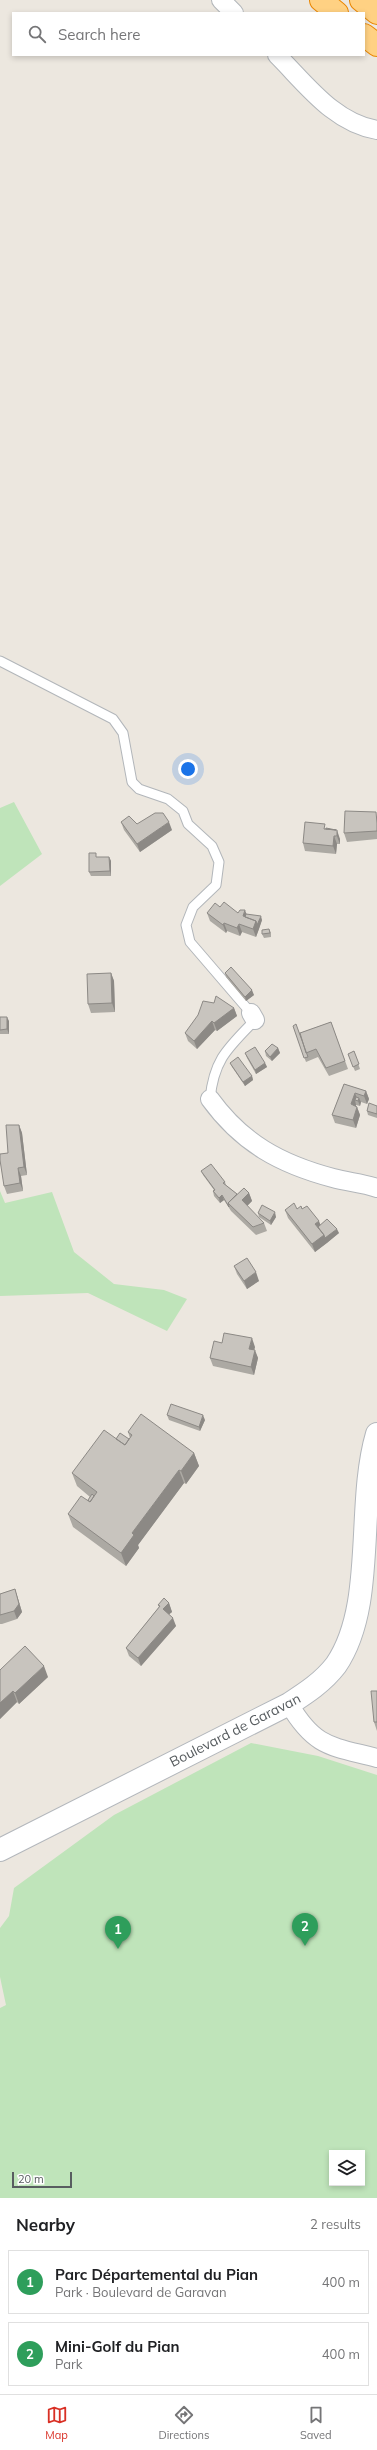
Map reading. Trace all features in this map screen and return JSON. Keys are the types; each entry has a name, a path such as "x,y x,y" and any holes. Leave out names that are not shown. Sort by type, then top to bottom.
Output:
{"highway":[{"path":"321,0 336,12"},
{"path":"361,0 377,13"},
{"path":"365,36 377,46"}],"street":[{"path":"221,0 233,12"},
{"path":"278,56 335,113 362,127 377,130"},
{"path":"210,1099 227,1122 259,1147 298,1168 377,1188"},
{"name":"Boulevard de Garavan","path":"0,1850 289,1704 316,1686 336,1665 354,1635 362,1601 370,1470 377,1434"},
{"path":"289,1704 302,1726 314,1738 334,1746 377,1758"}],"lane":[{"path":"0,661 113,720 123,733 132,782 139,789 168,799 183,811 188,824 212,846 219,862 216,885 193,907 186,925 187,930 190,942 253,1017 226,1050 212,1077 210,1099"}],"green space":[{"path":"14,802 42,854 0,886 0,808"},
{"path":"0,1191 5,1203 52,1192 74,1252 114,1284 164,1290 187,1299 167,1331 88,1293 0,1296"},
{"path":"251,1743 318,1756 377,1775 377,2198 0,2198 0,2008 6,2005 0,1977 0,1928 9,1916 14,1888 114,1815"}],"building":[{"path":"345,811 376,812 377,831 344,833"},
{"path":"155,813 163,813 169,822 137,844 121,822 129,816 137,824"},
{"path":"305,822 325,824 324,829 337,830 337,836 334,836 333,846 303,843"},
{"path":"89,853 96,853 96,857 109,857 110,871 89,872"},
{"path":"224,902 238,913 240,910 245,910 243,916 256,921 253,929 239,924 237,928 224,923 223,925 207,913 215,903 220,907"},
{"path":"246,914 261,916 257,925 256,921 245,917"},
{"path":"269,929 270,933 262,934 262,930"},
{"path":"231,967 252,990 245,997 225,973"},
{"path":"111,973 112,1003 88,1004 87,974"},
{"path":"216,996 234,1008 214,1023 212,1021 194,1041 185,1033 198,1015 203,1001 214,1003"},
{"path":"0,1017 7,1017 7,1029 0,1030"},
{"path":"331,1022 345,1061 326,1068 316,1049 306,1053 300,1033"},
{"path":"296,1024 308,1057 304,1058 293,1026"},
{"path":"272,1044 278,1048 270,1057 265,1051"},
{"path":"255,1047 265,1063 255,1070 245,1053"},
{"path":"354,1051 359,1064 353,1067 348,1054"},
{"path":"238,1057 252,1076 243,1082 230,1063"},
{"path":"344,1084 366,1091 364,1096 355,1093 351,1104 357,1107 353,1120 332,1115"},
{"path":"369,1103 377,1106 377,1114 367,1111"},
{"path":"6,1125 19,1125 24,1167 18,1168 20,1183 4,1186 0,1154 8,1153"},
{"path":"211,1164 225,1182 223,1183 237,1194 228,1203 229,1207 222,1195 219,1198 213,1191 215,1190 201,1171"},
{"path":"244,1188 249,1193 242,1200 264,1223 253,1227 228,1203"},
{"path":"294,1203 297,1209 301,1206 302,1209 307,1206 319,1221 315,1224 324,1235 312,1244 285,1210"},
{"path":"262,1205 275,1212 270,1221 258,1213"},
{"path":"327,1219 337,1229 325,1238 318,1227"},
{"path":"247,1258 256,1272 244,1281 234,1266"},
{"path":"224,1333 252,1338 249,1349 255,1350 251,1367 210,1358 214,1341 222,1343"},
{"path":"171,1404 203,1415 199,1427 167,1415"},
{"path":"141,1414 194,1453 181,1471 179,1470 132,1533 134,1535 121,1553 68,1514 81,1496 90,1502 97,1492 72,1473 104,1430 125,1445 132,1435 128,1432"},
{"path":"120,1433 129,1439 125,1445 116,1439"},
{"path":"92,1494 94,1496 90,1502 88,1500"},
{"path":"15,1589 19,1604 14,1611 0,1615 0,1594"},
{"path":"164,1598 169,1603 163,1609 173,1618 138,1658 126,1648 160,1606 158,1605"},
{"path":"25,1646 44,1666 15,1693 13,1691 0,1703 0,1670"},
{"path":"371,1691 377,1691 377,1722 374,1722"}],"place":[{"name":"Mini-Golf du Pian","path":"305,1946"},
{"name":"Parc Départemental du Pian","path":"118,1949"}]}
